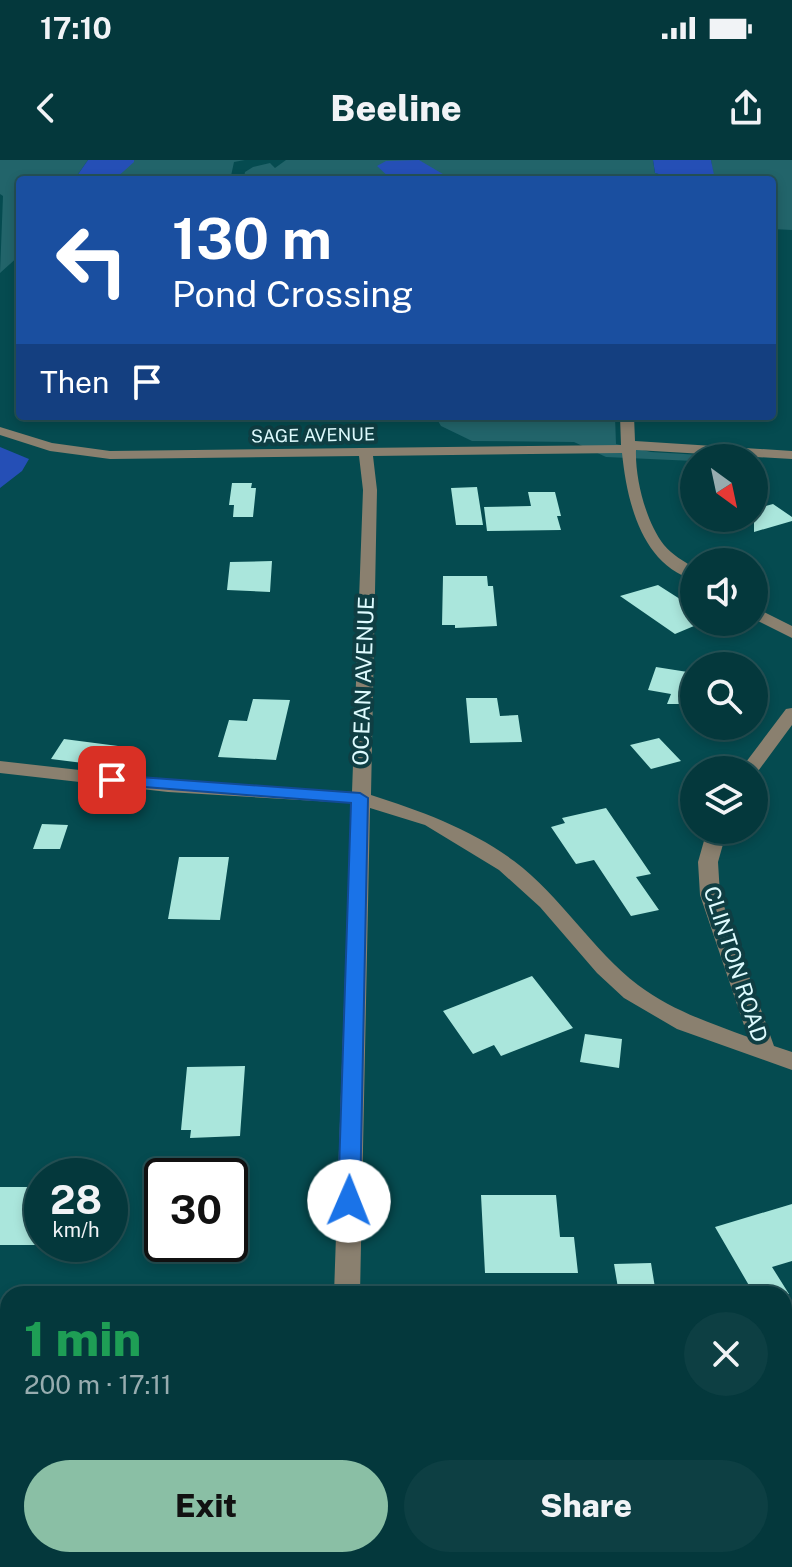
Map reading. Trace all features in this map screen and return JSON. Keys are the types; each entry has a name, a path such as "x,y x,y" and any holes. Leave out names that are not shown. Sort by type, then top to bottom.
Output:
{"street":[{"path":"627,420 634,484 643,516 656,544 680,565"},
{"name":"SAGE AVENUE","path":"0,431 50,447 110,455 630,447 792,455"},
{"name":"OCEAN AVENUE","path":"347,1286 370,490 366,453"},
{"path":"768,620 792,633"},
{"path":"760,756 792,713"},
{"path":"0,767 168,786 360,798 432,821 506,865 547,902 605,968 632,992 685,1023 792,1061"},
{"name":"CLINTON ROAD","path":"710,844 706,873 710,895 765,1052"}],"shaded area":[{"path":"0,160 88,160 77,176 16,176 16,259 0,273 3,196 0,194"},
{"path":"134,160 245,160 234,162 231,176 118,176"},
{"path":"286,160 653,160 655,173 666,176 244,176 253,167 270,163 275,168"},
{"path":"711,160 792,160 792,230 776,229 776,176 704,176 713,175"},
{"path":"437,420 615,420 616,444 651,452 680,454 680,460 606,457 574,442 472,441 441,426"}],"water":[{"path":"88,160 134,160 118,176 77,176"},
{"path":"419,160 446,176 388,176 377,166 386,161"},
{"path":"653,160 711,160 714,175 667,176 655,173"},
{"path":"0,447 29,459 22,471 0,488"}],"building":[{"path":"232,483 252,483 251,488 256,488 253,517 233,517 234,505 229,505"},
{"path":"477,487 483,525 456,525 451,488"},
{"path":"528,492 555,492 561,530 487,531 484,507 531,506"},
{"path":"773,504 792,517 792,521 768,528 768,505"},
{"path":"272,561 270,592 227,590 230,562"},
{"path":"443,576 487,576 488,586 493,586 497,626 455,628 455,625 442,625"},
{"path":"658,585 680,599 680,632 675,634 620,596"},
{"path":"656,667 680,671 680,704 667,704 671,694 648,690"},
{"path":"466,698 497,698 500,716 518,715 522,742 470,743"},
{"path":"253,699 290,700 276,760 218,757 229,720 247,721"},
{"path":"659,738 680,761 651,769 630,745"},
{"path":"64,739 118,746 107,766 51,759"},
{"path":"606,808 651,874 636,877 659,910 631,916 594,860 576,864 551,827 565,823 562,818"},
{"path":"42,824 68,825 60,849 33,849"},
{"path":"179,857 229,857 220,920 168,919"},
{"path":"532,976 573,1028 501,1056 494,1045 473,1054 443,1011"},
{"path":"585,1034 622,1039 619,1068 580,1062"},
{"path":"245,1066 240,1136 190,1138 191,1130 181,1130 187,1067"},
{"path":"0,1187 24,1187 24,1245 0,1245"},
{"path":"481,1195 556,1195 560,1237 574,1237 578,1273 485,1273"},
{"path":"792,1204 792,1261 772,1267 784,1286 749,1286 715,1227"},
{"path":"651,1263 655,1286 618,1286 614,1264"}],"route":[{"path":"112,780 360,798 349,1201"}]}
